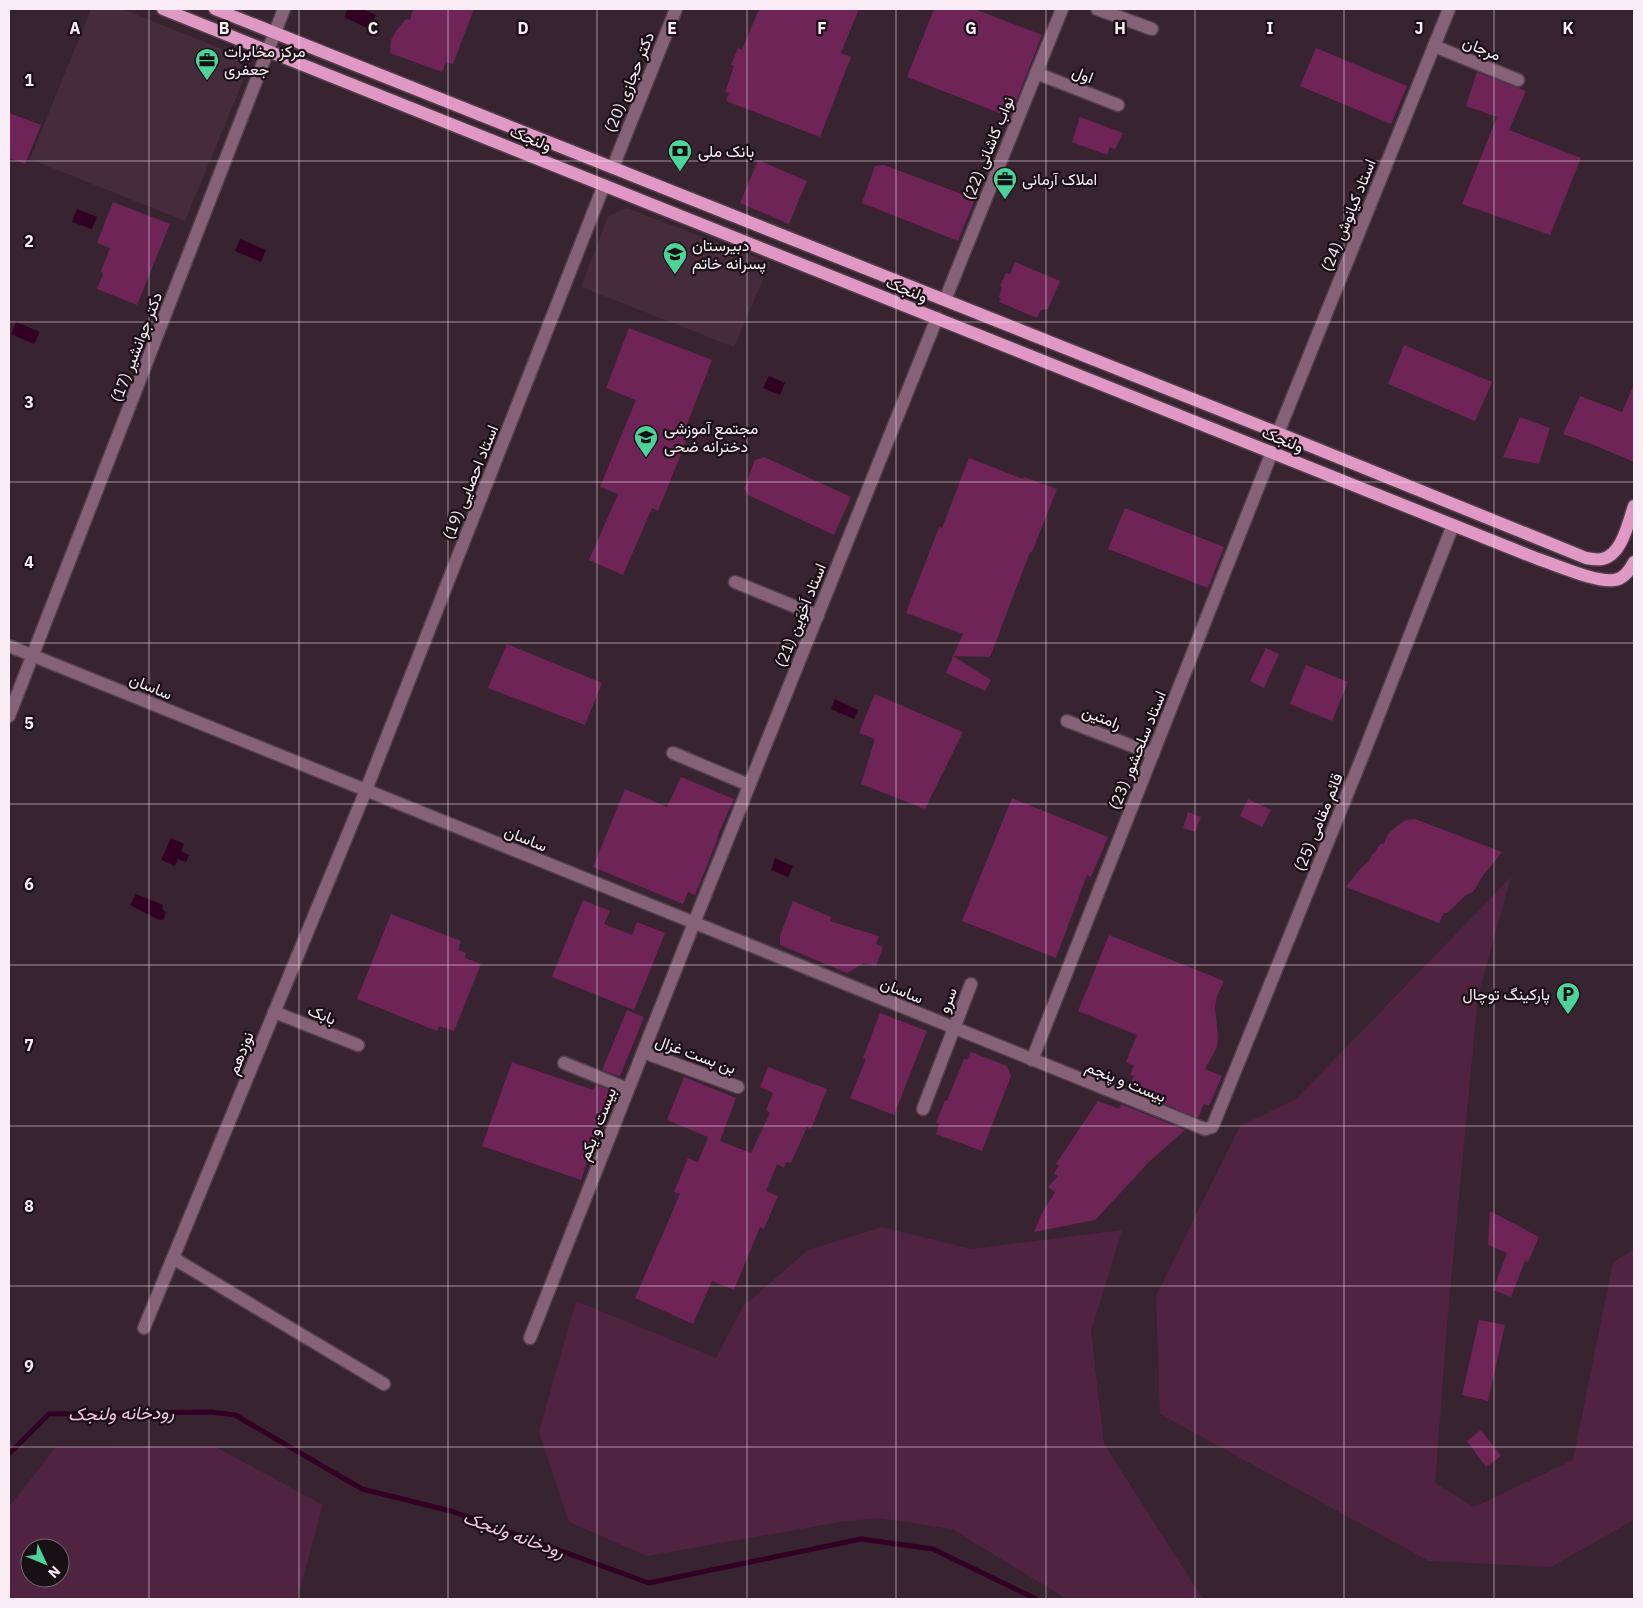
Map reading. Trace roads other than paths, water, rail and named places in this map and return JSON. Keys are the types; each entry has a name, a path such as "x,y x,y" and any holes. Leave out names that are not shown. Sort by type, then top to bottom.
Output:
{"main road":[{"name":"ولنجک","path":"163,9 1538,559 1599,580 1615,580 1629,571 1634,562"},
{"name":"ولنجک","path":"215,9 1278,433 1586,558 1601,560 1612,555 1620,544 1634,506"},
{"path":"604,185 613,167"},
{"path":"938,318 945,300"}],"street":[{"name":"دکتر جوانشیر (17)","path":"9,716 284,9"},
{"name":"دکتر حجازی (20)","path":"613,167 676,9"},
{"name":"نواب کاشانی (22)","path":"945,300 1062,9"},
{"path":"1097,9 1152,28"},
{"name":"استاد کیانوش (24)","path":"1278,433 1449,9"},
{"name":"مرجان","path":"1434,46 1518,80"},
{"name":"اول","path":"1036,73 1118,106"},
{"name":"استاد احصایی (19)","path":"366,790 604,185"},
{"name":"استاد اَخوَين (21)","path":"694,923 938,318"},
{"name":"استاد سلحشور (23)","path":"1032,1060 1272,452"},
{"name":"قائم مقامی (25)","path":"1208,1129 1214,1123 1363,756 1453,525"},
{"path":"735,582 818,616"},
{"name":"ساسان","path":"9,646 1032,1060"},
{"name":"رامتین","path":"1067,721 1153,754"},
{"path":"673,753 749,785"},
{"name":"نوزدهم","path":"144,1328 366,790"},
{"name":"بیست و یکم","path":"530,1338 694,923"},
{"name":"سرو","path":"923,1109 971,984"},
{"name":"بابک","path":"274,1012 358,1045"},
{"name":"بن بست غزال","path":"643,1052 738,1087"},
{"name":"بیست و پنجم","path":"1032,1060 1202,1129 1208,1129"},
{"path":"564,1063 628,1089"},
{"path":"173,1258 384,1384"}],"waterway":[{"name":"رودخانه ولنجک","path":"9,1454 49,1414 211,1412 235,1415 362,1489 451,1511 649,1583 861,1539 933,1549 1036,1599"}],"place":[{"name":"مرکز مخابرات جعفری","path":"207,81"},
{"name":"بانک ملی","path":"680,172"},
{"name":"املاک آرمانی","path":"1005,200"},
{"name":"دبیرستان پسرانه خاتم","path":"675,275"},
{"name":"مجتمع آموزشی دخترانه ضحی","path":"646,458"},
{"name":"پارکینگ توچال","path":"1568,1015"}]}
